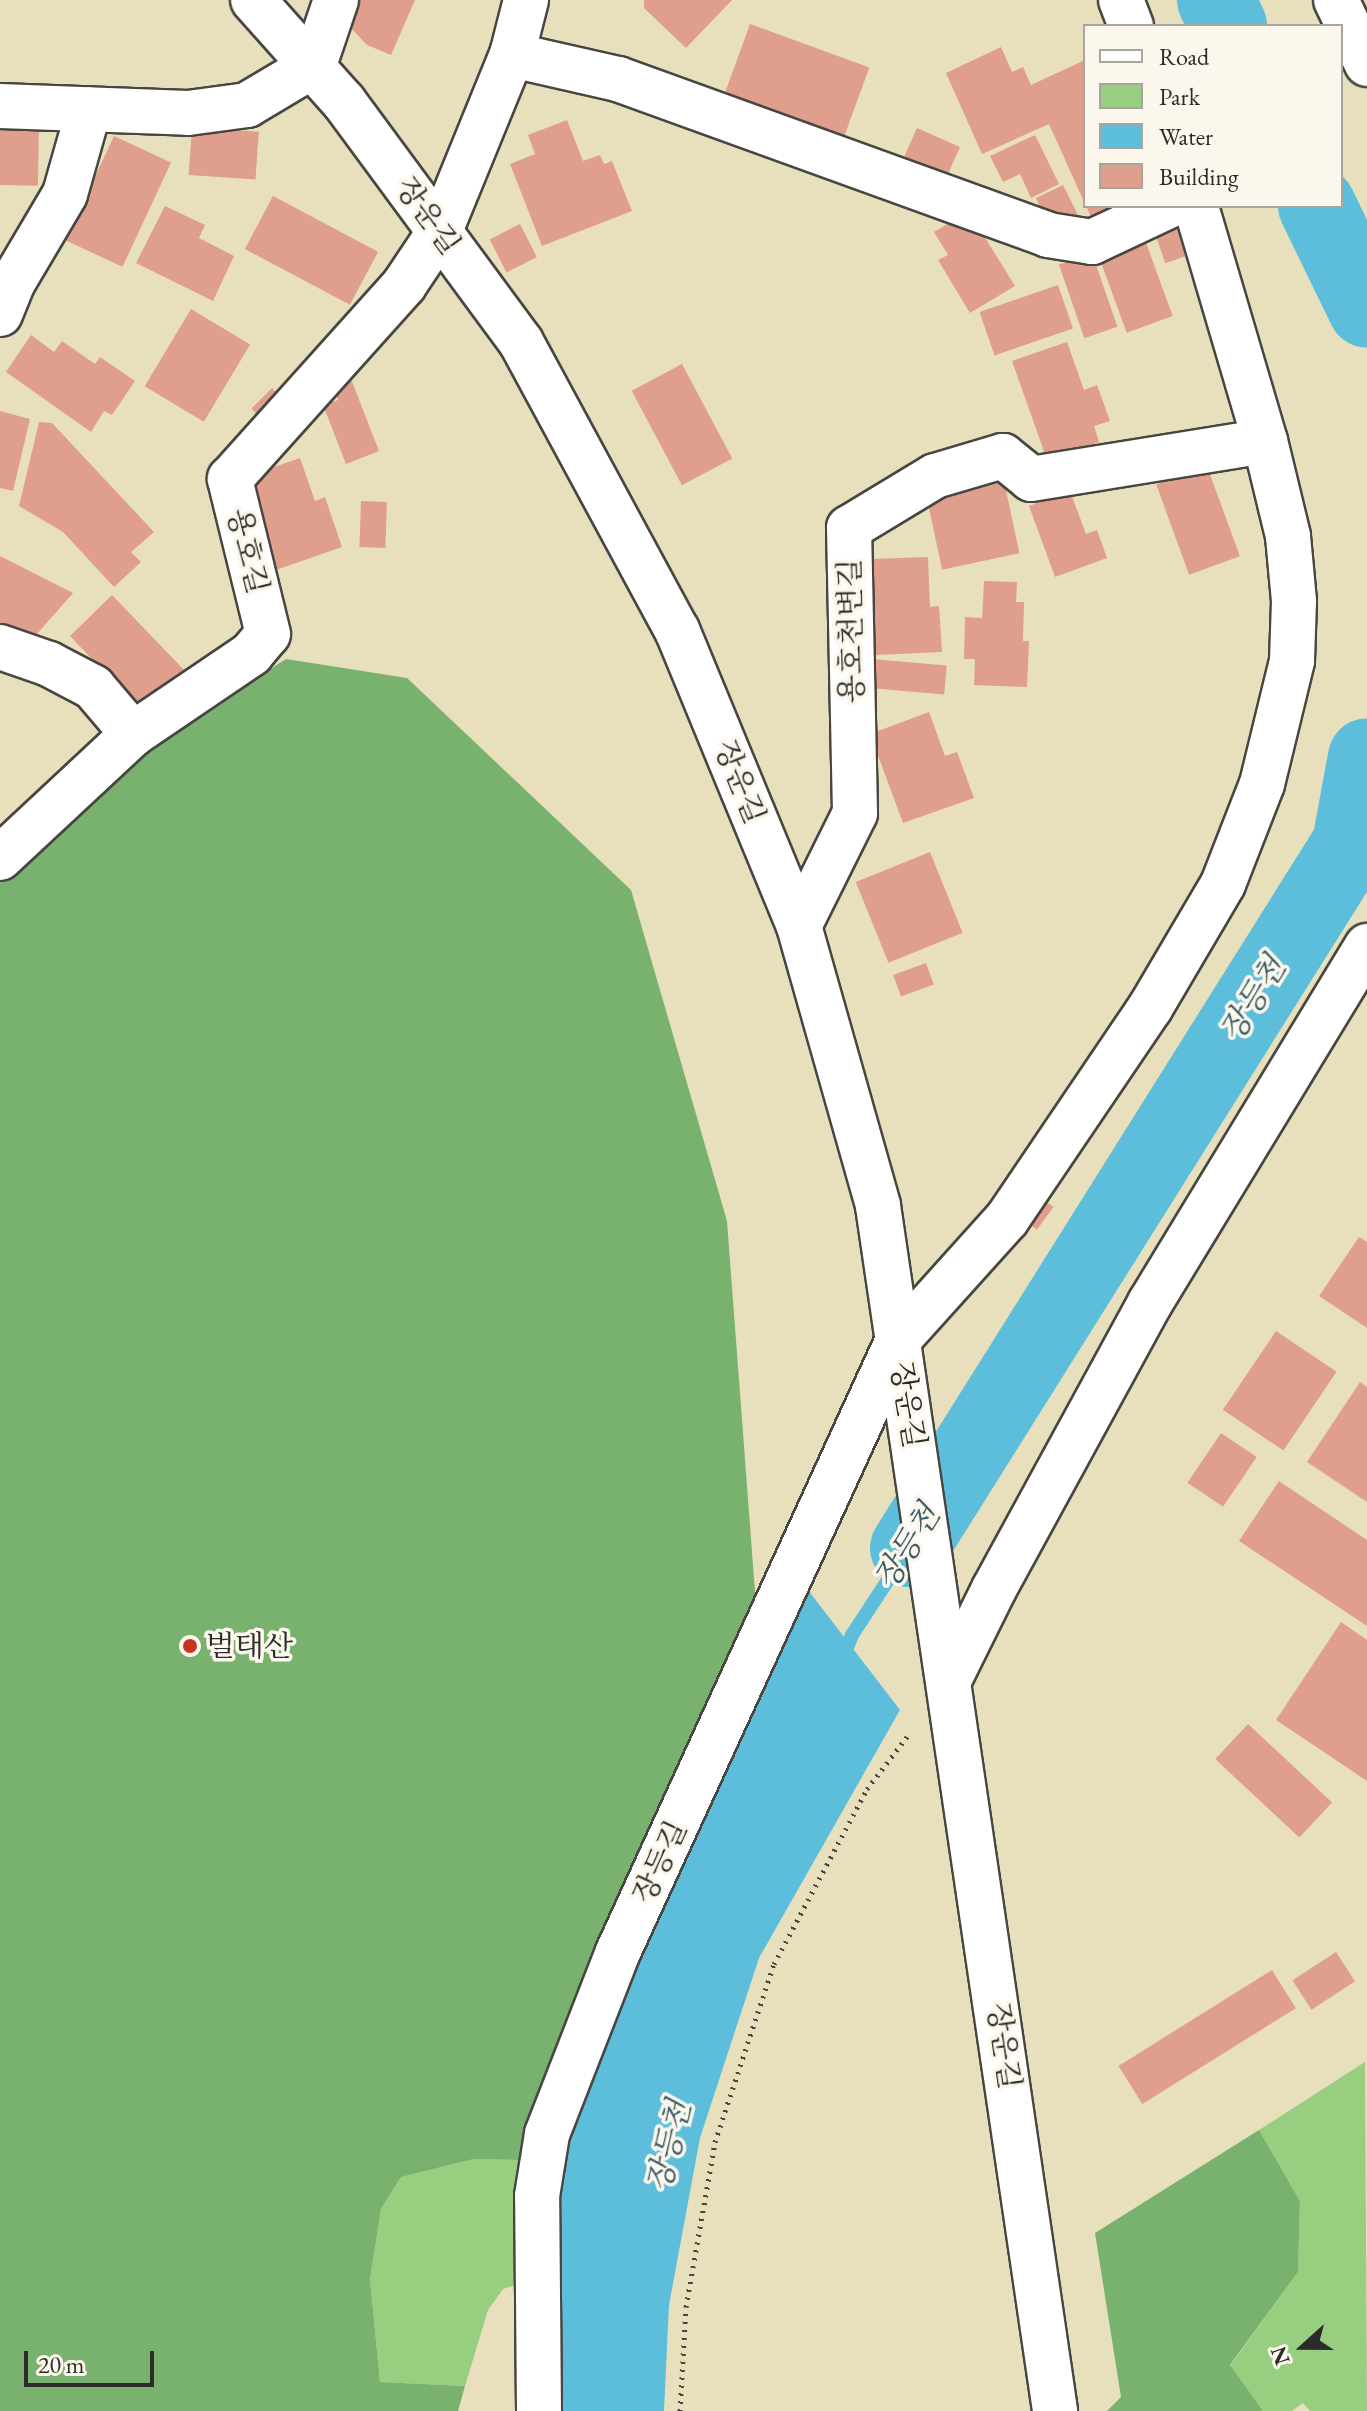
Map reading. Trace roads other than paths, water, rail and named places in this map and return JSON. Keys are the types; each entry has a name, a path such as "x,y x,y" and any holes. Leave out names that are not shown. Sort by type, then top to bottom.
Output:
{"street":[{"name":"장운길","path":"253,0 314,65 521,342 677,630 799,926 878,1206 1055,2411"},
{"path":"0,106 188,113 247,105 314,65 336,0"},
{"path":"440,231 512,55 526,0"},
{"path":"1121,0 1130,24"},
{"path":"1336,0 1367,64"},
{"path":"512,55 618,79 1048,235 1092,242 1165,208"},
{"path":"0,314 13,282 65,194 89,109"},
{"name":"장등길","path":"539,2411 537,2196 547,2134 618,1952 898,1340 1007,1219 1150,1008 1223,884 1262,784 1292,661 1294,601 1288,536 1265,441 1197,208"},
{"name":"용호길","path":"0,858 133,734 251,654 268,634 230,479 404,285 440,231"},
{"name":"용호천변길","path":"799,926 855,813 849,528 935,476 1003,456 1031,479 1265,441"},
{"path":"0,647 49,664 93,687 133,734"},
{"path":"949,1680 994,1589 1150,1303 1367,946"}],"water":[{"path":"808,1590 900,1710 759,1958 700,2138 669,2305 664,2411 559,2411 559,2198 568,2140 636,1962"}],"waterway":[{"name":"장등천","path":"1216,0 1227,24"},
{"name":"장등천","path":"1318,208 1367,309"},
{"name":"장등천","path":"909,1548 1351,844 1367,757"},
{"name":"장등천","path":"842,1660 852,1635 909,1548"}],"place":[{"name":"벌태산","path":"190,1646"}]}
